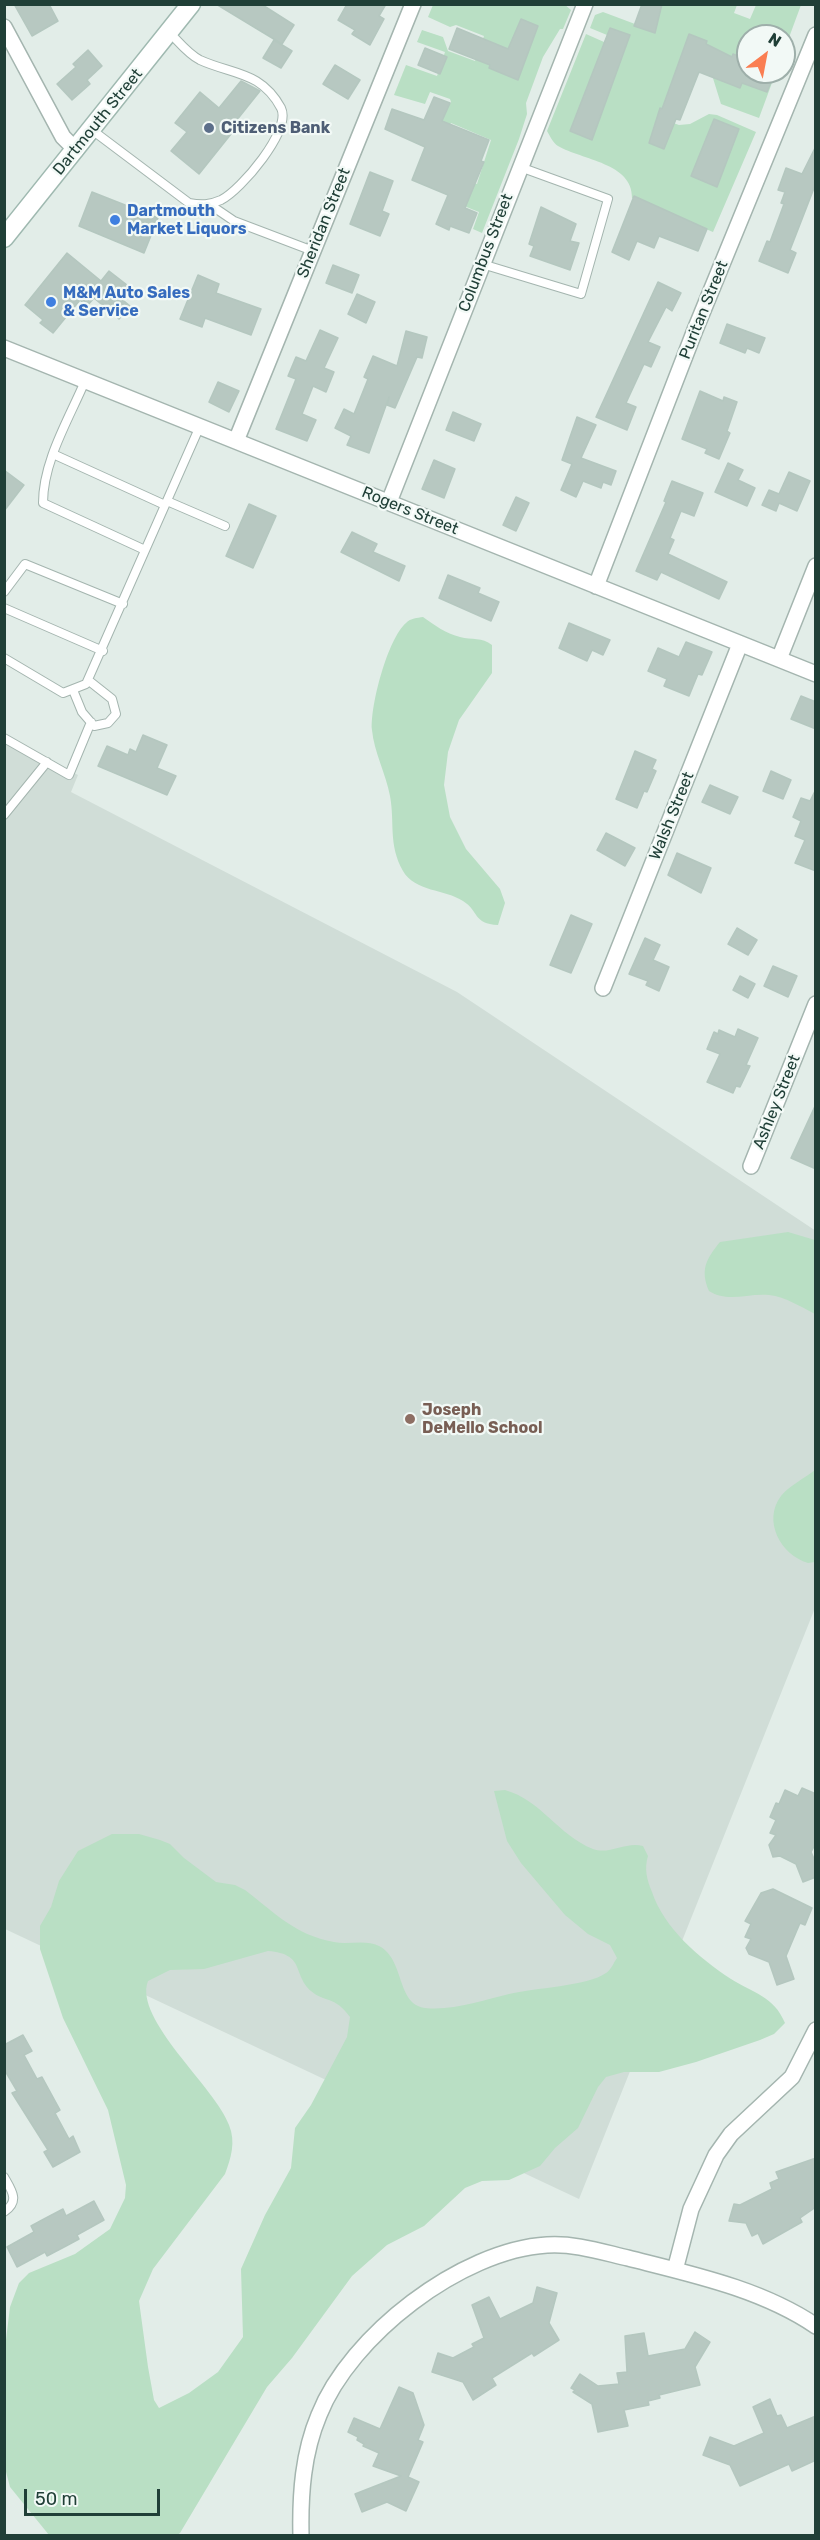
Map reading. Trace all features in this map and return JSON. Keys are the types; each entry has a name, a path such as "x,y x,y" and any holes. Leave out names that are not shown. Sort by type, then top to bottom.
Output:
{"main road":[{"name":"Dartmouth Street","path":"4,238 191,4"}],"street":[{"name":"Sheridan Street","path":"236,441 413,4"},
{"name":"Columbus Street","path":"389,502 585,4"},
{"path":"4,27 63,137 76,150"},
{"name":"Puritan Street","path":"596,586 695,330 816,35"},
{"name":"Rogers Street","path":"4,348 816,674"},
{"path":"779,659 816,566"},
{"name":"Walsh Street","path":"603,988 740,644"},
{"name":"Ashley Street","path":"751,1166 816,1004"},
{"path":"675,2270 692,2209 716,2154 731,2134 792,2077 816,2031"},
{"path":"301,2535 301,2496 311,2435 328,2394 341,2374 373,2337 415,2302 456,2276 511,2251 548,2245 595,2250 675,2270 753,2295 790,2311 816,2326"}],"lane":[{"path":"92,130 189,203 209,204 222,200 245,181 278,133 284,120 282,110 271,94 245,73 201,60 169,32"},
{"path":"482,264 581,294 608,199 520,166"},
{"path":"209,204 234,221 313,251"},
{"path":"85,381 54,454 43,486 43,503 146,550"},
{"path":"4,657 63,693 86,684 103,651 200,426"},
{"path":"54,454 225,526"},
{"path":"4,592 25,564 123,604"},
{"path":"4,608 103,651"},
{"path":"73,690 82,712 94,726 108,723 116,714 112,699 88,680"},
{"path":"4,738 69,775 91,722"},
{"path":"4,815 47,762"},
{"path":"4,2177 15,2195 14,2203 4,2212"}],"shaded area":[{"name":"Joseph DeMello School","path":"5,738 78,775 71,792 457,992 816,1231 815,1608 579,2199 5,1929"}],"green space":[{"path":"564,4 571,10 563,29 560,29 543,57 526,103 527,114 519,139 482,233 473,229 479,212 464,206 474,183 477,184 491,140 451,123 442,138 432,133 451,102 450,99 430,92 425,104 394,95 406,65 437,76 445,52 417,42 422,30 443,37 448,51 475,61 484,36 456,25 450,27 428,17 433,5"},
{"path":"643,5 737,5 734,13 750,19 756,5 801,5 794,24 736,24 736,84 772,84 759,118 721,104 712,75 682,59 659,118 679,125 690,124 709,114 717,115 756,132 713,232 632,198 630,186 624,177 604,164 558,146 547,131 586,34 604,42 607,35 590,28 595,15 603,12 635,24"},
{"path":"423,617 450,634 481,640 492,645 492,673 459,720 448,752 444,785 450,817 466,849 500,889 505,903 498,925 480,920 468,905 456,897 415,883 403,871 395,852 390,796 375,746 372,719 382,673 399,631 408,621"},
{"path":"788,1232 815,1240 815,1314 775,1296 731,1297 716,1295 709,1291 705,1277 706,1265 720,1242"},
{"path":"815,1470 815,1562 808,1563 798,1559 783,1545 777,1536 773,1516 784,1492"},
{"path":"505,1790 529,1801 570,1835 593,1849 643,1846 648,1856 646,1870 650,1888 665,1918 674,1930 695,1952 719,1971 769,2001 785,2023 774,2034 696,2062 659,2072 624,2072 606,2077 598,2087 578,2128 555,2148 540,2166 509,2180 482,2181 465,2188 424,2226 387,2245 352,2276 292,2358 267,2387 180,2533 176,2536 49,2535 10,2487 5,2468 4,2356 10,2307 19,2283 29,2273 75,2254 110,2229 125,2198 126,2185 108,2110 63,2018 40,1949 40,1926 51,1907 59,1881 78,1851 112,1834 139,1834 160,1840 170,1844 184,1858 216,1882 235,1885 245,1890 297,1929 320,1939 334,1942 368,1943 379,1946 393,1961 409,1998 416,2005 425,2008 457,2006 519,1992 587,1981 606,1973 617,1958 610,1945 588,1934 565,1915 521,1863 507,1841 494,1791","holes":["268,1951 280,1953 293,1960 305,1985 311,1991 339,2005 350,2017 347,2037 311,2105 295,2128 291,2168 265,2215 241,2269 243,2337 218,2372 189,2393 159,2408 154,2400 139,2301 153,2269 225,2174 232,2144 231,2131 221,2110 164,2034 152,2014 147,1997 148,1981 170,1970 204,1969"]}],"building":[{"path":"14,4 49,4 58,21 32,36"},
{"path":"216,4 261,4 294,25 282,44"},
{"path":"347,4 386,4 379,16 384,19 370,45 352,34 355,30 338,20"},
{"path":"642,4 662,4 655,33 634,26"},
{"path":"521,19 538,26 518,80 489,68 490,65 449,49 457,28 508,49"},
{"path":"610,28 630,35 592,140 570,131"},
{"path":"689,34 707,41 706,44 732,57 733,54 736,55 736,84 742,84 740,88 699,72 680,120 676,119 664,149 649,143 660,108 662,109"},
{"path":"274,40 292,51 281,68 263,58"},
{"path":"425,48 447,57 440,74 418,65"},
{"path":"88,50 102,66 87,80 90,84 72,100 57,84 76,67 73,64"},
{"path":"335,65 360,80 348,99 323,84"},
{"name":"Citizens Bank","path":"241,81 260,91 236,121 239,124 199,174 171,151 187,132 175,123 200,92 219,108"},
{"path":"745,84 770,84 767,92"},
{"path":"434,97 450,103 442,121 489,140 481,161 484,162 465,208 477,213 469,233 450,226 449,230 436,224 448,195 412,180 425,147 385,129 392,109 424,120"},
{"path":"714,119 739,129 717,187 691,176"},
{"path":"816,146 816,183 790,250 796,253 788,273 759,261 767,241 770,242 784,204 781,203 785,192 778,190 786,168 802,174"},
{"path":"370,172 393,181 382,211 389,214 380,236 350,224"},
{"path":"92,192 158,218 144,253 79,226"},
{"path":"634,196 707,229 698,251 659,236 654,248 637,241 629,260 612,252"},
{"path":"541,207 576,224 570,241 579,243 570,270 530,256 534,246 529,244"},
{"path":"67,253 101,281 109,271 127,285 118,296 130,306 119,319 94,298 87,306 80,300 53,333 40,323 43,320 25,305"},
{"path":"333,265 359,275 352,293 326,283"},
{"path":"198,275 219,284 216,293 261,309 251,335 205,318 202,327 180,319"},
{"path":"658,282 681,293 672,311 666,307 648,342 660,347 651,367 644,364 626,403 636,407 627,430 596,417"},
{"path":"357,294 375,302 366,323 348,314"},
{"path":"727,324 765,338 759,353 747,348 745,353 720,343"},
{"path":"320,330 338,338 324,368 334,372 326,392 313,386 302,414 316,420 307,441 276,429 296,379 288,376 296,357 306,361"},
{"path":"406,331 427,337 422,358 417,357 395,408 387,405 389,397 369,453 347,445 351,436 335,428 344,409 354,414 368,379 364,377 373,356 397,366"},
{"path":"218,382 239,391 229,412 209,402"},
{"path":"700,391 723,401 724,397 737,402 727,431 730,433 719,459 705,453 707,449 682,439"},
{"path":"453,412 481,424 474,441 446,430"},
{"path":"577,417 596,425 581,458 616,471 611,485 603,482 601,488 583,481 576,497 561,490 572,464 562,460"},
{"path":"434,460 455,469 444,498 422,489"},
{"path":"728,463 743,470 738,480 755,488 747,506 715,492"},
{"path":"4,470 24,485 4,511"},
{"path":"789,472 810,481 797,511 779,503 776,511 762,505 769,490 779,494"},
{"path":"672,481 703,493 694,516 681,511 670,538 674,540 668,554 727,582 719,599 661,572 657,580 636,571 666,502 664,501"},
{"path":"516,497 529,503 516,531 503,525"},
{"path":"249,504 276,516 253,568 226,556"},
{"path":"352,532 377,544 373,552 405,566 399,581 341,552"},
{"path":"448,575 480,588 478,593 499,602 491,621 439,598"},
{"path":"569,623 610,640 603,655 592,650 587,661 559,648"},
{"path":"686,642 712,652 702,675 698,674 689,696 664,686 667,679 648,671 658,648 679,657"},
{"path":"801,696 816,702 816,729 791,719"},
{"path":"143,735 167,745 157,768 176,776 167,795 98,766 107,746 128,755 130,749 136,752"},
{"path":"635,751 656,760 652,769 656,771 637,808 616,799"},
{"path":"771,771 791,780 783,799 763,791"},
{"path":"710,785 738,797 730,814 702,802"},
{"path":"816,789 816,871 795,863 805,840 795,836 801,821 793,817 801,798 810,801"},
{"path":"606,833 635,848 625,866 597,850"},
{"path":"677,853 711,868 701,893 668,875"},
{"path":"571,915 592,924 571,973 550,965"},
{"path":"737,928 757,940 748,955 728,944"},
{"path":"645,938 660,945 653,960 669,967 659,991 646,985 648,981 629,974"},
{"path":"773,966 797,976 788,997 764,986"},
{"path":"740,976 755,984 748,998 733,990"},
{"path":"738,1029 758,1038 746,1065 750,1066 740,1087 736,1086 733,1093 707,1082 720,1054 707,1049 714,1032 718,1034 719,1030 735,1037"},
{"path":"816,1104 816,1169 791,1158"},
{"path":"802,1788 816,1794 816,1843 811,1852 816,1863 816,1877 803,1882 796,1864 780,1856 773,1857 769,1845 776,1835 770,1833 776,1820 770,1817 776,1803 779,1804 785,1790 798,1796"},
{"path":"773,1889 812,1908 805,1925 800,1923 786,1956 794,1979 777,1985 769,1962 749,1954 746,1948 751,1939 745,1937 751,1924 745,1921 761,1893"},
{"path":"23,2035 32,2051 24,2055 37,2079 42,2077 60,2110 55,2113 69,2139 73,2136 80,2152 53,2167 44,2152 48,2150 12,2093 17,2091 4,2069 4,2045"},
{"path":"816,2158 816,2207 800,2218 802,2222 763,2244 758,2233 752,2236 746,2223 729,2221 734,2204 740,2205 772,2189 770,2183 779,2179 776,2172"},
{"path":"94,2201 104,2220 77,2235 79,2239 47,2256 45,2252 17,2267 7,2247 34,2232 31,2226 63,2209 66,2216"},
{"path":"537,2287 557,2293 549,2323 559,2340 534,2356 532,2353 492,2378 496,2385 473,2400 463,2382 432,2372 438,2353 453,2358 474,2347 472,2344 484,2338 472,2305 489,2297 500,2319 533,2303"},
{"path":"695,2332 710,2342 695,2367 700,2385 659,2395 660,2398 648,2401 649,2405 624,2410 628,2426 598,2432 592,2404 573,2392 575,2390 571,2388 580,2374 598,2386 619,2384 617,2373 627,2372 625,2336 644,2333 648,2356 685,2349"},
{"path":"399,2387 413,2393 424,2425 418,2440 423,2442 408,2477 419,2482 406,2511 387,2502 362,2512 355,2494 401,2476 373,2466 379,2453 363,2446 364,2444 357,2440 358,2437 348,2432 354,2418 380,2429"},
{"path":"770,2399 777,2416 781,2415 787,2428 816,2416 816,2460 792,2471 789,2464 740,2486 730,2465 703,2455 710,2437 734,2446 764,2433 753,2407"}],"place":[{"name":"Citizens Bank","path":"209,128"},
{"name":"Dartmouth Market Liquors","path":"115,220"},
{"name":"M&M Auto Sales & Service","path":"51,302"},
{"name":"Joseph DeMello School","path":"410,1419"}]}
